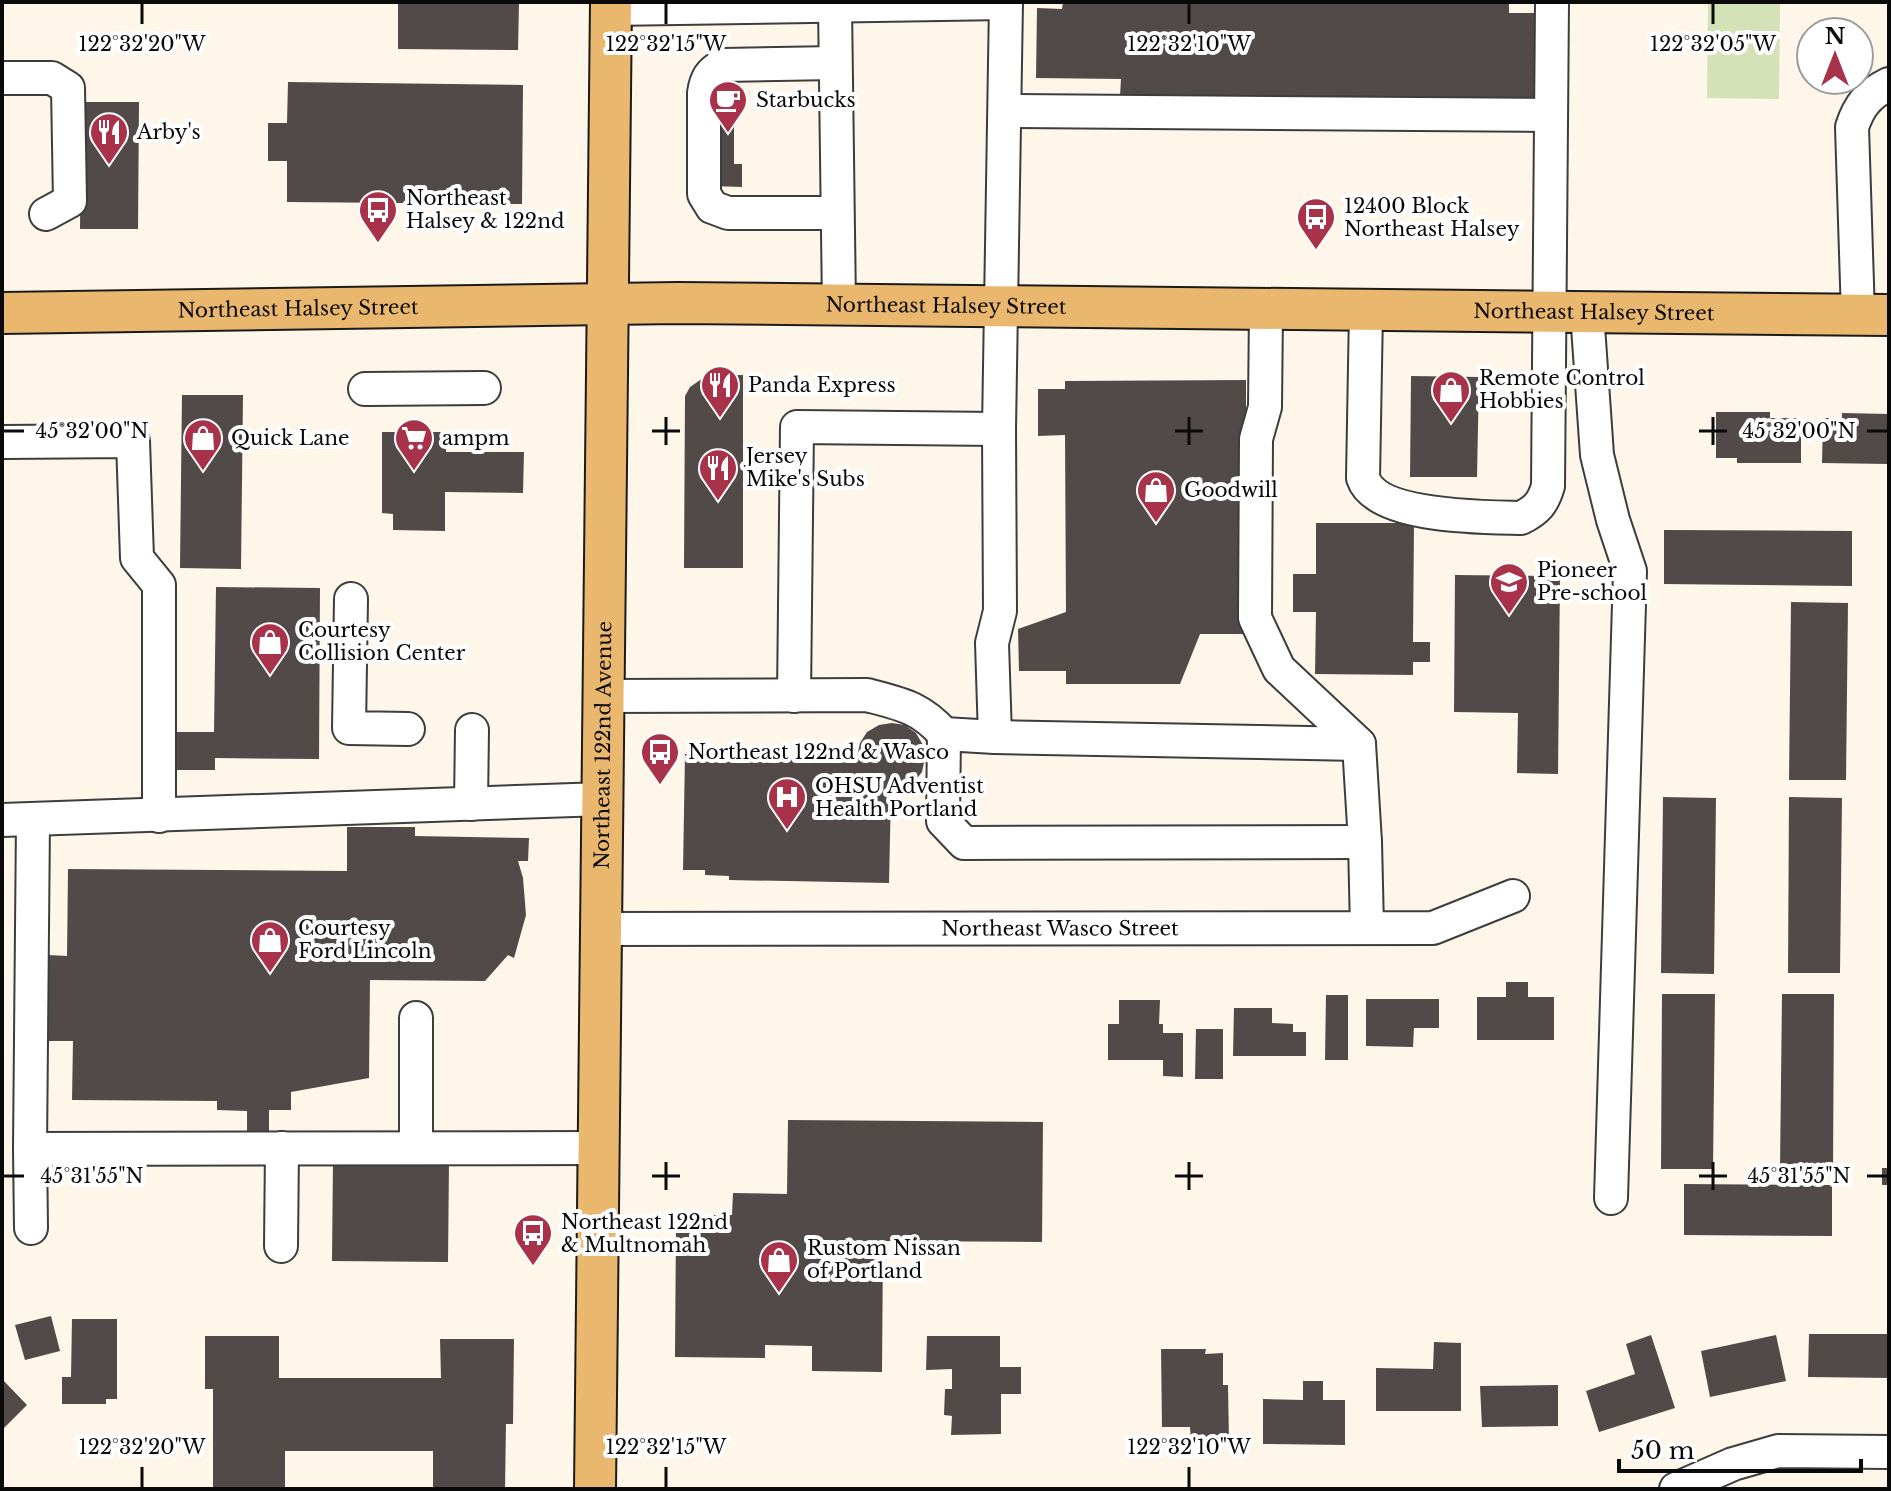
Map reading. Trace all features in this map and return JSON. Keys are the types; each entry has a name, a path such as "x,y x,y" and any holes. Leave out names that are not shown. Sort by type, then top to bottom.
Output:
{"main road":[{"name":"Northeast 122nd Avenue","path":"595,1489 610,6"},
{"name":"Northeast Halsey Street","path":"2,313 608,304 1873,315"}],"street":[{"path":"610,6 1006,2 999,429 1000,611 992,643 995,737"},
{"path":"1552,2 1551,115 1568,312 1597,455 1630,571 1611,1198"},
{"path":"835,6 839,306"},
{"path":"835,63 723,65 715,69 705,79 704,194 712,207 728,213 837,213"},
{"path":"2,78 52,78 68,88 70,201 46,214"},
{"path":"1873,315 1852,127 1858,107 1889,84"},
{"path":"1005,111 1551,115"},
{"path":"1266,310 1265,407 1256,439 1255,618 1279,669 1359,744 1367,928"},
{"path":"1366,311 1363,478 1367,488 1377,496 1431,514 1521,518 1534,511 1543,501 1548,486 1568,312"},
{"path":"365,389 484,388"},
{"path":"794,696 797,427 999,429"},
{"path":"2,442 133,441 137,558 159,585 159,816"},
{"path":"351,599 349,728 408,729"},
{"path":"604,696 867,695 908,706 928,716 944,734 943,821 964,843 1365,842"},
{"path":"471,804 472,730"},
{"path":"944,734 1359,744"},
{"path":"31,1228 17,820 603,799"},
{"name":"Northeast Wasco Street","path":"602,929 1433,928 1513,896"},
{"path":"416,1018 416,1148"},
{"path":"281,1246 282,1148"},
{"path":"30,1149 599,1148"},
{"path":"1676,1489 1733,1464 1778,1451 1889,1452"}],"green space":[{"path":"1708,2 1780,2 1779,99 1707,98"}],"building":[{"path":"398,2 519,2 518,50 398,49"},
{"path":"1063,2 1509,2 1509,13 1537,13 1536,99 1120,96 1121,79 1036,78 1037,8 1062,9"},
{"path":"288,82 523,85 522,204 287,202 287,161 268,161 268,123 287,123"},
{"name":"Arby's","path":"81,102 139,102 138,229 80,229"},
{"name":"Starbucks","path":"722,104 734,104 734,164 742,164 742,187 712,186 712,165 721,166"},
{"path":"743,375 743,568 684,568 685,396 690,387 706,376"},
{"path":"1411,376 1479,377 1477,477 1410,477"},
{"name":"Goodwill","path":"1246,380 1246,634 1200,634 1180,684 1066,684 1066,671 1019,671 1018,629 1066,612 1065,435 1038,436 1038,389 1065,389 1065,381"},
{"path":"182,395 243,395 241,569 180,568"},
{"path":"1716,412 1770,412 1770,418 1801,418 1801,463 1737,463 1737,458 1716,458"},
{"path":"1842,413 1889,414 1889,464 1822,463 1823,418 1842,418"},
{"name":"ampm","path":"382,432 446,432 446,452 524,452 523,493 445,492 445,531 393,530 393,514 382,513"},
{"path":"1316,523 1414,523 1413,642 1430,642 1430,662 1413,662 1413,675 1315,674 1316,612 1293,612 1293,574 1316,574"},
{"path":"1664,530 1852,531 1852,586 1664,584"},
{"path":"1455,575 1560,576 1558,774 1517,773 1518,713 1454,712"},
{"path":"216,587 320,588 319,759 215,758 215,770 172,770 172,732 214,732"},
{"path":"1791,602 1848,603 1846,780 1789,780"},
{"name":"OHSU Adventist Health Portland","path":"879,725 905,725 916,733 923,745 925,758 922,772 914,782 903,789 891,791 889,883 729,880 729,876 705,875 705,870 683,870 685,754 857,757 860,743 867,732"},
{"path":"1663,797 1716,798 1714,974 1661,973"},
{"path":"1789,797 1842,798 1840,973 1788,973"},
{"name":"Courtesy Ford Lincoln","path":"347,827 415,827 415,836 529,838 528,861 518,861 523,878 526,915 514,958 508,955 485,981 370,980 369,1078 291,1092 291,1110 269,1110 269,1133 247,1133 247,1111 217,1110 217,1101 72,1100 73,1041 47,1041 48,955 67,956 68,869 347,871"},
{"path":"1506,982 1528,982 1528,997 1554,997 1554,1040 1477,1040 1477,997 1506,997"},
{"path":"1662,994 1715,994 1713,1169 1661,1169"},
{"path":"1782,994 1834,994 1833,1170 1780,1169"},
{"path":"1326,995 1348,995 1348,1060 1325,1060"},
{"path":"1366,999 1439,999 1439,1028 1414,1028 1413,1047 1366,1046"},
{"path":"1119,1000 1160,1000 1159,1024 1163,1024 1163,1033 1183,1033 1183,1077 1163,1076 1163,1060 1108,1060 1108,1024 1119,1024"},
{"path":"1234,1008 1272,1008 1272,1023 1293,1024 1293,1032 1306,1032 1306,1056 1233,1056"},
{"path":"1196,1029 1223,1029 1223,1079 1195,1079"},
{"name":"Rustom Nissan of Portland","path":"788,1120 1043,1122 1042,1242 883,1241 882,1372 812,1371 812,1346 765,1345 765,1358 675,1357 676,1223 714,1223 714,1215 732,1215 733,1193 787,1194"},
{"path":"333,1161 449,1161 448,1262 332,1261"},
{"path":"1882,1168 1889,1168 1889,1185 1882,1185"},
{"path":"1684,1184 1832,1185 1832,1236 1684,1235"},
{"path":"51,1316 60,1351 25,1360 15,1325"},
{"path":"72,1319 117,1319 117,1399 106,1399 106,1404 62,1404 62,1377 71,1377"},
{"path":"1809,1334 1889,1334 1889,1378 1808,1377"},
{"path":"1651,1335 1675,1408 1599,1432 1586,1391 1635,1374 1626,1344"},
{"path":"1776,1335 1786,1381 1710,1397 1701,1351"},
{"path":"205,1336 279,1336 279,1378 441,1378 440,1339 514,1339 513,1424 506,1424 505,1489 433,1489 433,1451 285,1451 285,1489 213,1489 213,1389 205,1389"},
{"path":"927,1336 1000,1336 1000,1367 1021,1367 1021,1394 1001,1394 1001,1434 951,1435 952,1416 944,1415 945,1389 952,1389 952,1369 926,1370"},
{"path":"1434,1342 1461,1343 1461,1411 1376,1411 1376,1368 1433,1369"},
{"path":"1161,1349 1206,1349 1205,1354 1223,1353 1223,1385 1228,1385 1229,1442 1191,1442 1190,1427 1162,1427"},
{"path":"2,1379 27,1405 2,1430"},
{"path":"1303,1381 1323,1381 1323,1400 1345,1400 1345,1445 1263,1444 1263,1399 1303,1400"},
{"path":"1558,1385 1558,1426 1482,1427 1480,1386"}],"place":[{"name":"Starbucks","path":"728,134"},
{"name":"Arby's","path":"109,166"},
{"name":"Northeast Halsey & 122nd","path":"378,244"},
{"name":"12400 Block Northeast Halsey","path":"1316,251"},
{"name":"Panda Express","path":"720,419"},
{"name":"Remote Control Hobbies","path":"1451,424"},
{"name":"Quick Lane","path":"203,472"},
{"name":"ampm","path":"414,472"},
{"name":"Jersey Mike's Subs","path":"718,502"},
{"name":"Goodwill","path":"1156,524"},
{"name":"Pioneer Pre-school","path":"1509,616"},
{"name":"Courtesy Collision Center","path":"270,676"},
{"name":"Northeast 122nd & Wasco","path":"660,786"},
{"name":"OHSU Adventist Health Portland","path":"787,831"},
{"name":"Courtesy Ford Lincoln","path":"270,974"},
{"name":"Northeast 122nd & Multnomah","path":"533,1267"},
{"name":"Rustom Nissan of Portland","path":"779,1294"}]}
